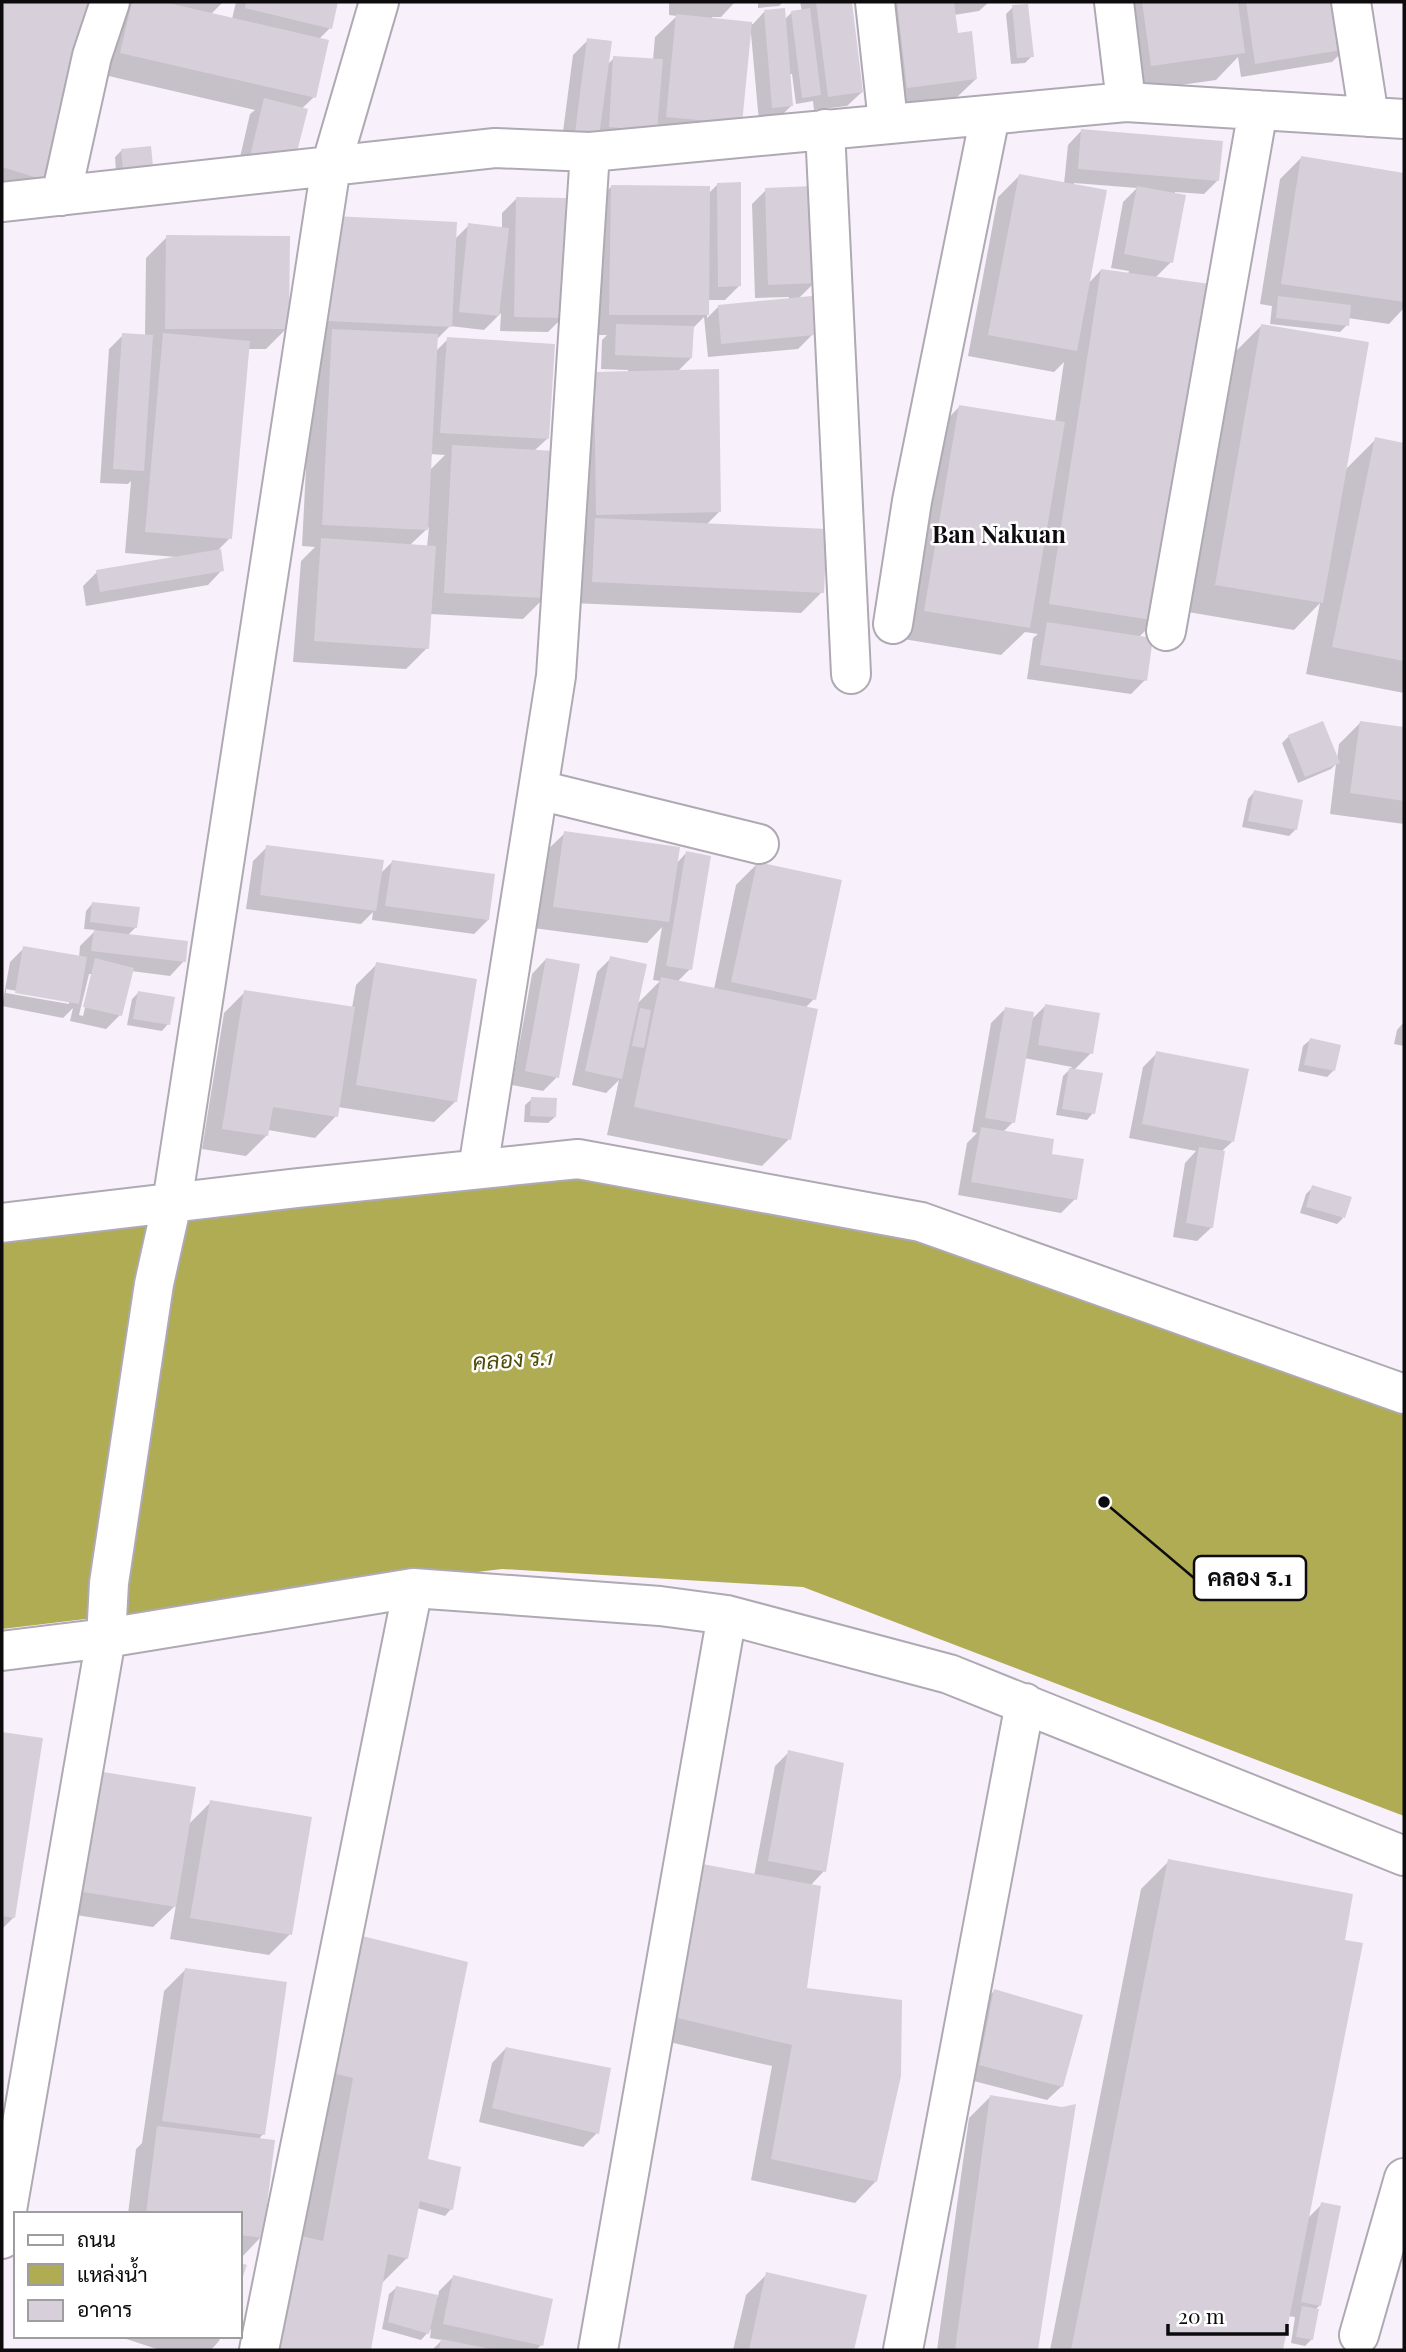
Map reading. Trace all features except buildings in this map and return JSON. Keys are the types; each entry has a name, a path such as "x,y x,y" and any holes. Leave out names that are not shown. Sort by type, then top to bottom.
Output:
{"street":[{"path":"61,196 92,56 110,2"},
{"path":"2,2239 106,1638 109,1583 154,1284 172,1203 331,166 379,2"},
{"path":"875,2 888,122"},
{"path":"1114,2 1126,102"},
{"path":"2,202 495,148 590,152 888,122 990,116 1126,102 1387,118 1351,2"},
{"path":"1166,631 1258,110"},
{"path":"893,624 912,502 990,116"},
{"path":"825,130 851,674"},
{"path":"478,1169 556,676 590,152"},
{"path":"539,790 759,844"},
{"path":"2,1223 578,1159 920,1222 1404,1394"},
{"path":"259,2350 413,1588"},
{"path":"2,1651 106,1638 413,1588 660,1606 727,1615 949,1674 1404,1856"},
{"path":"598,2350 727,1615"},
{"path":"903,2350 1025,1703"},
{"path":"1359,2335 1404,2178"}],"water":[{"path":"560,1173 918,1233 1404,1411 1404,1816 803,1587 502,1569 2,1629 2,1235"}],"place":[{"name":"คลอง ร.1","path":"1104,1502"}],"district":[{"name":"Ban Nakuan","path":"999,533"}]}
